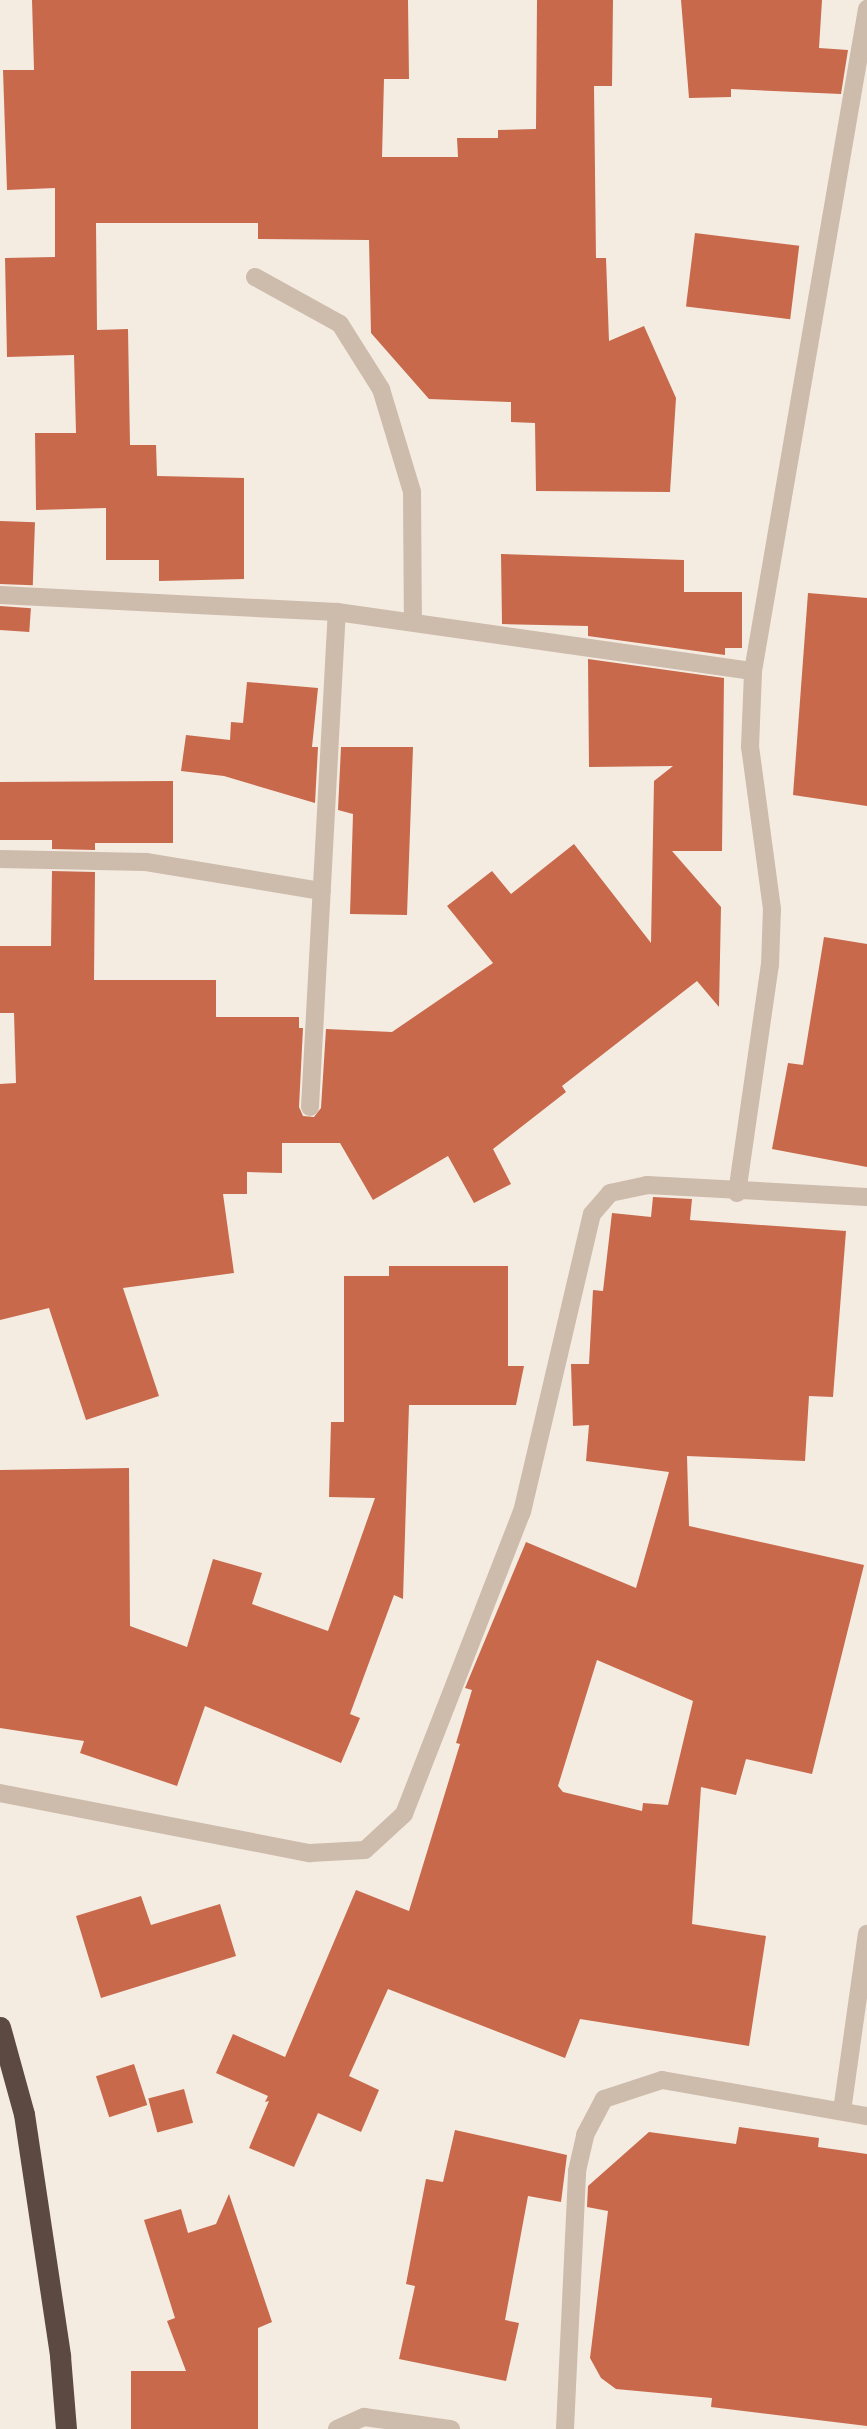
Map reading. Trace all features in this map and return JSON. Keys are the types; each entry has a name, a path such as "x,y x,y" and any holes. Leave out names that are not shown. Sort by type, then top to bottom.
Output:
{"highway":[{"path":"0,2027 24,2114 60,2357 66,2429"}],"street":[{"path":"737,1192 770,965 772,909 750,747 752,671 867,9"},
{"path":"255,277 341,324 381,389 412,492 413,622"},
{"path":"0,595 337,612 752,671"},
{"path":"310,1107 337,612"},
{"path":"0,859 146,862 322,891"},
{"path":"0,1793 310,1853 365,1850 404,1814 522,1512 592,1214 610,1192 647,1185 867,1197"},
{"path":"842,2111 867,1934"},
{"path":"565,2429 577,2171 585,2135 604,2099 662,2080 867,2116"},
{"path":"337,2429 364,2417 451,2429"}],"building":[{"path":"32,0 408,0 409,79 384,79 382,157 458,157 457,138 498,138 498,130 536,129 537,0 613,0 612,86 594,86 596,258 606,258 609,341 644,326 676,398 670,492 536,491 535,423 511,422 511,402 429,399 371,333 369,240 258,239 258,223 96,223 97,330 128,329 130,445 156,445 157,476 244,478 244,579 159,581 159,560 106,560 106,508 36,510 35,433 76,433 74,355 7,357 5,258 55,257 55,188 7,190 3,70 34,70"},
{"path":"681,0 822,0 819,48 848,50 841,94 731,89 731,97 689,98"},
{"path":"695,233 799,246 790,319 686,306"},
{"path":"0,521 35,522 33,585 0,584"},
{"path":"501,554 684,560 684,592 742,592 742,648 725,648 725,655 588,636 588,626 502,624"},
{"path":"808,593 867,598 867,806 793,795"},
{"path":"0,606 31,608 29,632 0,630"},
{"path":"588,659 724,678 722,851 672,851 721,907 719,1007 697,981 562,1086 566,1092 493,1149 511,1184 474,1203 448,1156 373,1200 340,1143 282,1143 282,1173 247,1172 247,1194 223,1194 234,1273 123,1288 159,1396 86,1420 49,1308 0,1320 0,1084 16,1083 14,1013 0,1013 0,946 51,946 52,871 95,872 94,980 216,980 216,1017 299,1017 299,1028 303,1028 299,1107 303,1116 314,1117 321,1108 326,1029 392,1032 493,963 447,906 492,871 511,894 574,844 651,943 654,781 673,766 589,767"},
{"path":"247,682 318,688 312,747 318,747 315,803 224,776 181,771 186,735 230,740 231,722 243,723"},
{"path":"341,747 413,747 407,915 350,914 353,814 338,810"},
{"path":"173,781 173,843 95,843 95,850 52,849 52,840 0,840 0,782"},
{"path":"824,937 867,944 867,1167 772,1149 788,1063 803,1065"},
{"path":"653,1197 692,1199 690,1220 846,1231 833,1397 809,1396 805,1461 687,1456 689,1526 864,1565 812,1774 746,1759 736,1795 701,1787 692,1924 766,1936 749,2046 580,2019 565,2058 388,1989 349,2076 379,2090 361,2132 318,2113 294,2167 249,2148 269,2101 265,2102 268,2096 216,2073 233,2034 285,2057 356,1890 409,1911 460,1744 456,1743 472,1690 465,1688 526,1542 636,1588 669,1472 586,1461 589,1425 573,1426 571,1364 589,1364 593,1290 603,1291 612,1213 651,1217","holes":["597,1660 693,1701 668,1805 643,1803 642,1811 563,1792 558,1786"]},
{"path":"389,1266 508,1266 508,1366 524,1366 516,1405 409,1405 403,1599 394,1595 350,1714 360,1718 341,1763 205,1706 177,1786 80,1753 84,1741 0,1728 0,1470 129,1468 130,1626 187,1647 213,1559 262,1573 252,1604 328,1631 375,1498 329,1497 331,1422 344,1422 344,1276 389,1276"},
{"path":"141,1896 151,1925 220,1904 236,1956 101,1998 76,1916"},
{"path":"134,2064 147,2105 109,2117 96,2076"},
{"path":"184,2089 193,2123 157,2132 148,2099"},
{"path":"739,2127 819,2138 818,2147 867,2154 867,2426 711,2407 712,2398 616,2389 601,2378 590,2358 608,2211 587,2207 588,2186 649,2132 736,2144"},
{"path":"455,2130 567,2155 561,2202 528,2196 505,2320 519,2323 506,2381 399,2359 415,2286 406,2284 426,2179 443,2182"},
{"path":"229,2194 272,2322 258,2328 258,2429 131,2429 131,2371 186,2371 167,2321 175,2318 144,2220 181,2209 188,2233 216,2224"}]}
